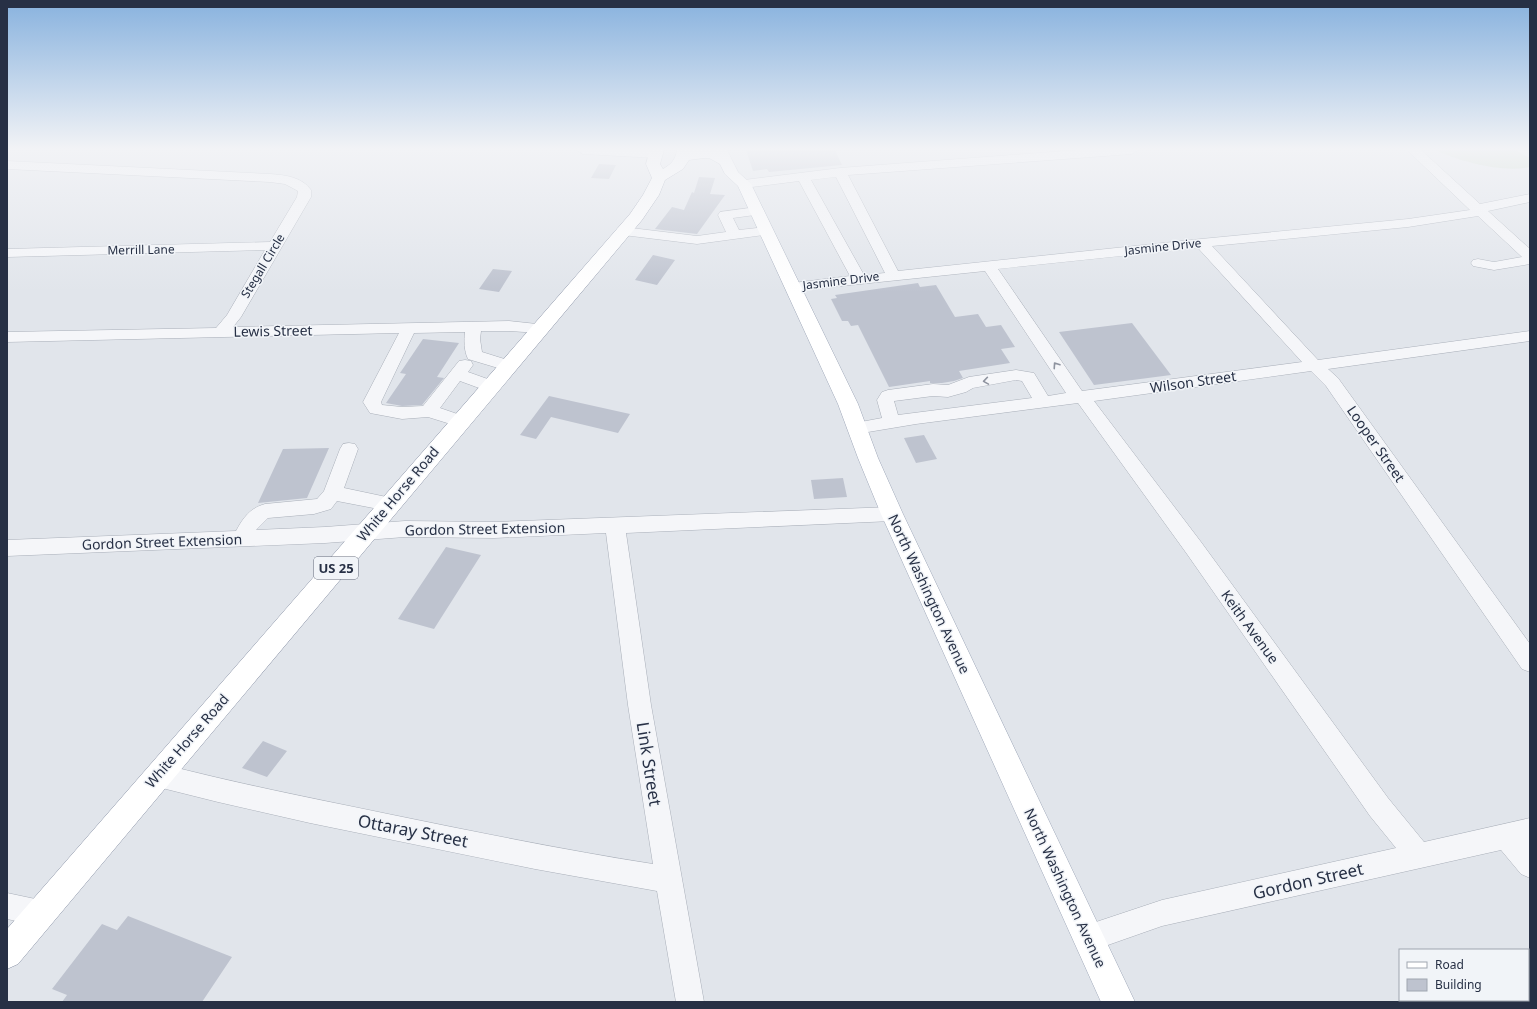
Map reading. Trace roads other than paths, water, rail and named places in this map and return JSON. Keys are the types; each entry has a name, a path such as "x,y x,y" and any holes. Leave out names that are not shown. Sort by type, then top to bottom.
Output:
{"main road":[{"name":"White Horse Road","path":"7,953 40,912 636,217 649,197"},
{"name":"North Washington Avenue","path":"751,197 848,404 856,428 892,514 1118,1002"}],"street":[{"name":"Stegall Circle","path":"222,332 233,317 304,197"},
{"path":"814,197 859,279"},
{"path":"853,197 893,275"},
{"path":"1465,197 1530,257"},
{"name":"Jasmine Drive","path":"793,287 988,265 1408,223 1472,214 1487,206 1530,198"},
{"path":"734,235 725,215 757,210"},
{"path":"623,231 698,240 766,231"},
{"name":"Looper Street","path":"1200,243 1332,382 1530,662"},
{"name":"Merrill Lane","path":"7,253 275,246"},
{"path":"1478,263 1494,266 1530,260"},
{"name":"Keith Avenue","path":"988,265 1079,397 1194,548 1379,807 1419,856"},
{"name":"Lewis Street","path":"7,337 509,326 540,328"},
{"path":"429,411 457,374 474,355 472,339 474,327"},
{"path":"409,328 372,402 376,409 388,413 416,414 429,411 460,421"},
{"name":"Wilson Street","path":"856,428 1530,336"},
{"path":"474,355 508,366"},
{"path":"457,374 490,386"},
{"path":"892,422 885,405 885,400 888,396 933,390 948,391 960,388 969,383 1016,376 1024,376 1028,378 1043,402"},
{"path":"241,539 254,518 265,511 324,504 332,494 349,449"},
{"path":"332,494 340,494 389,504"},
{"name":"Gordon Street Extension","path":"7,548 241,539 405,529 494,530 892,514"},
{"name":"Link Street","path":"615,526 661,843 669,880 690,1002"},
{"name":"Ottaray Street","path":"158,775 200,787 340,816 603,870 669,880"},
{"path":"1518,834 1530,865"},
{"name":"Gordon Street","path":"1088,938 1162,914 1518,834"},
{"path":"7,906 40,912"}]}
